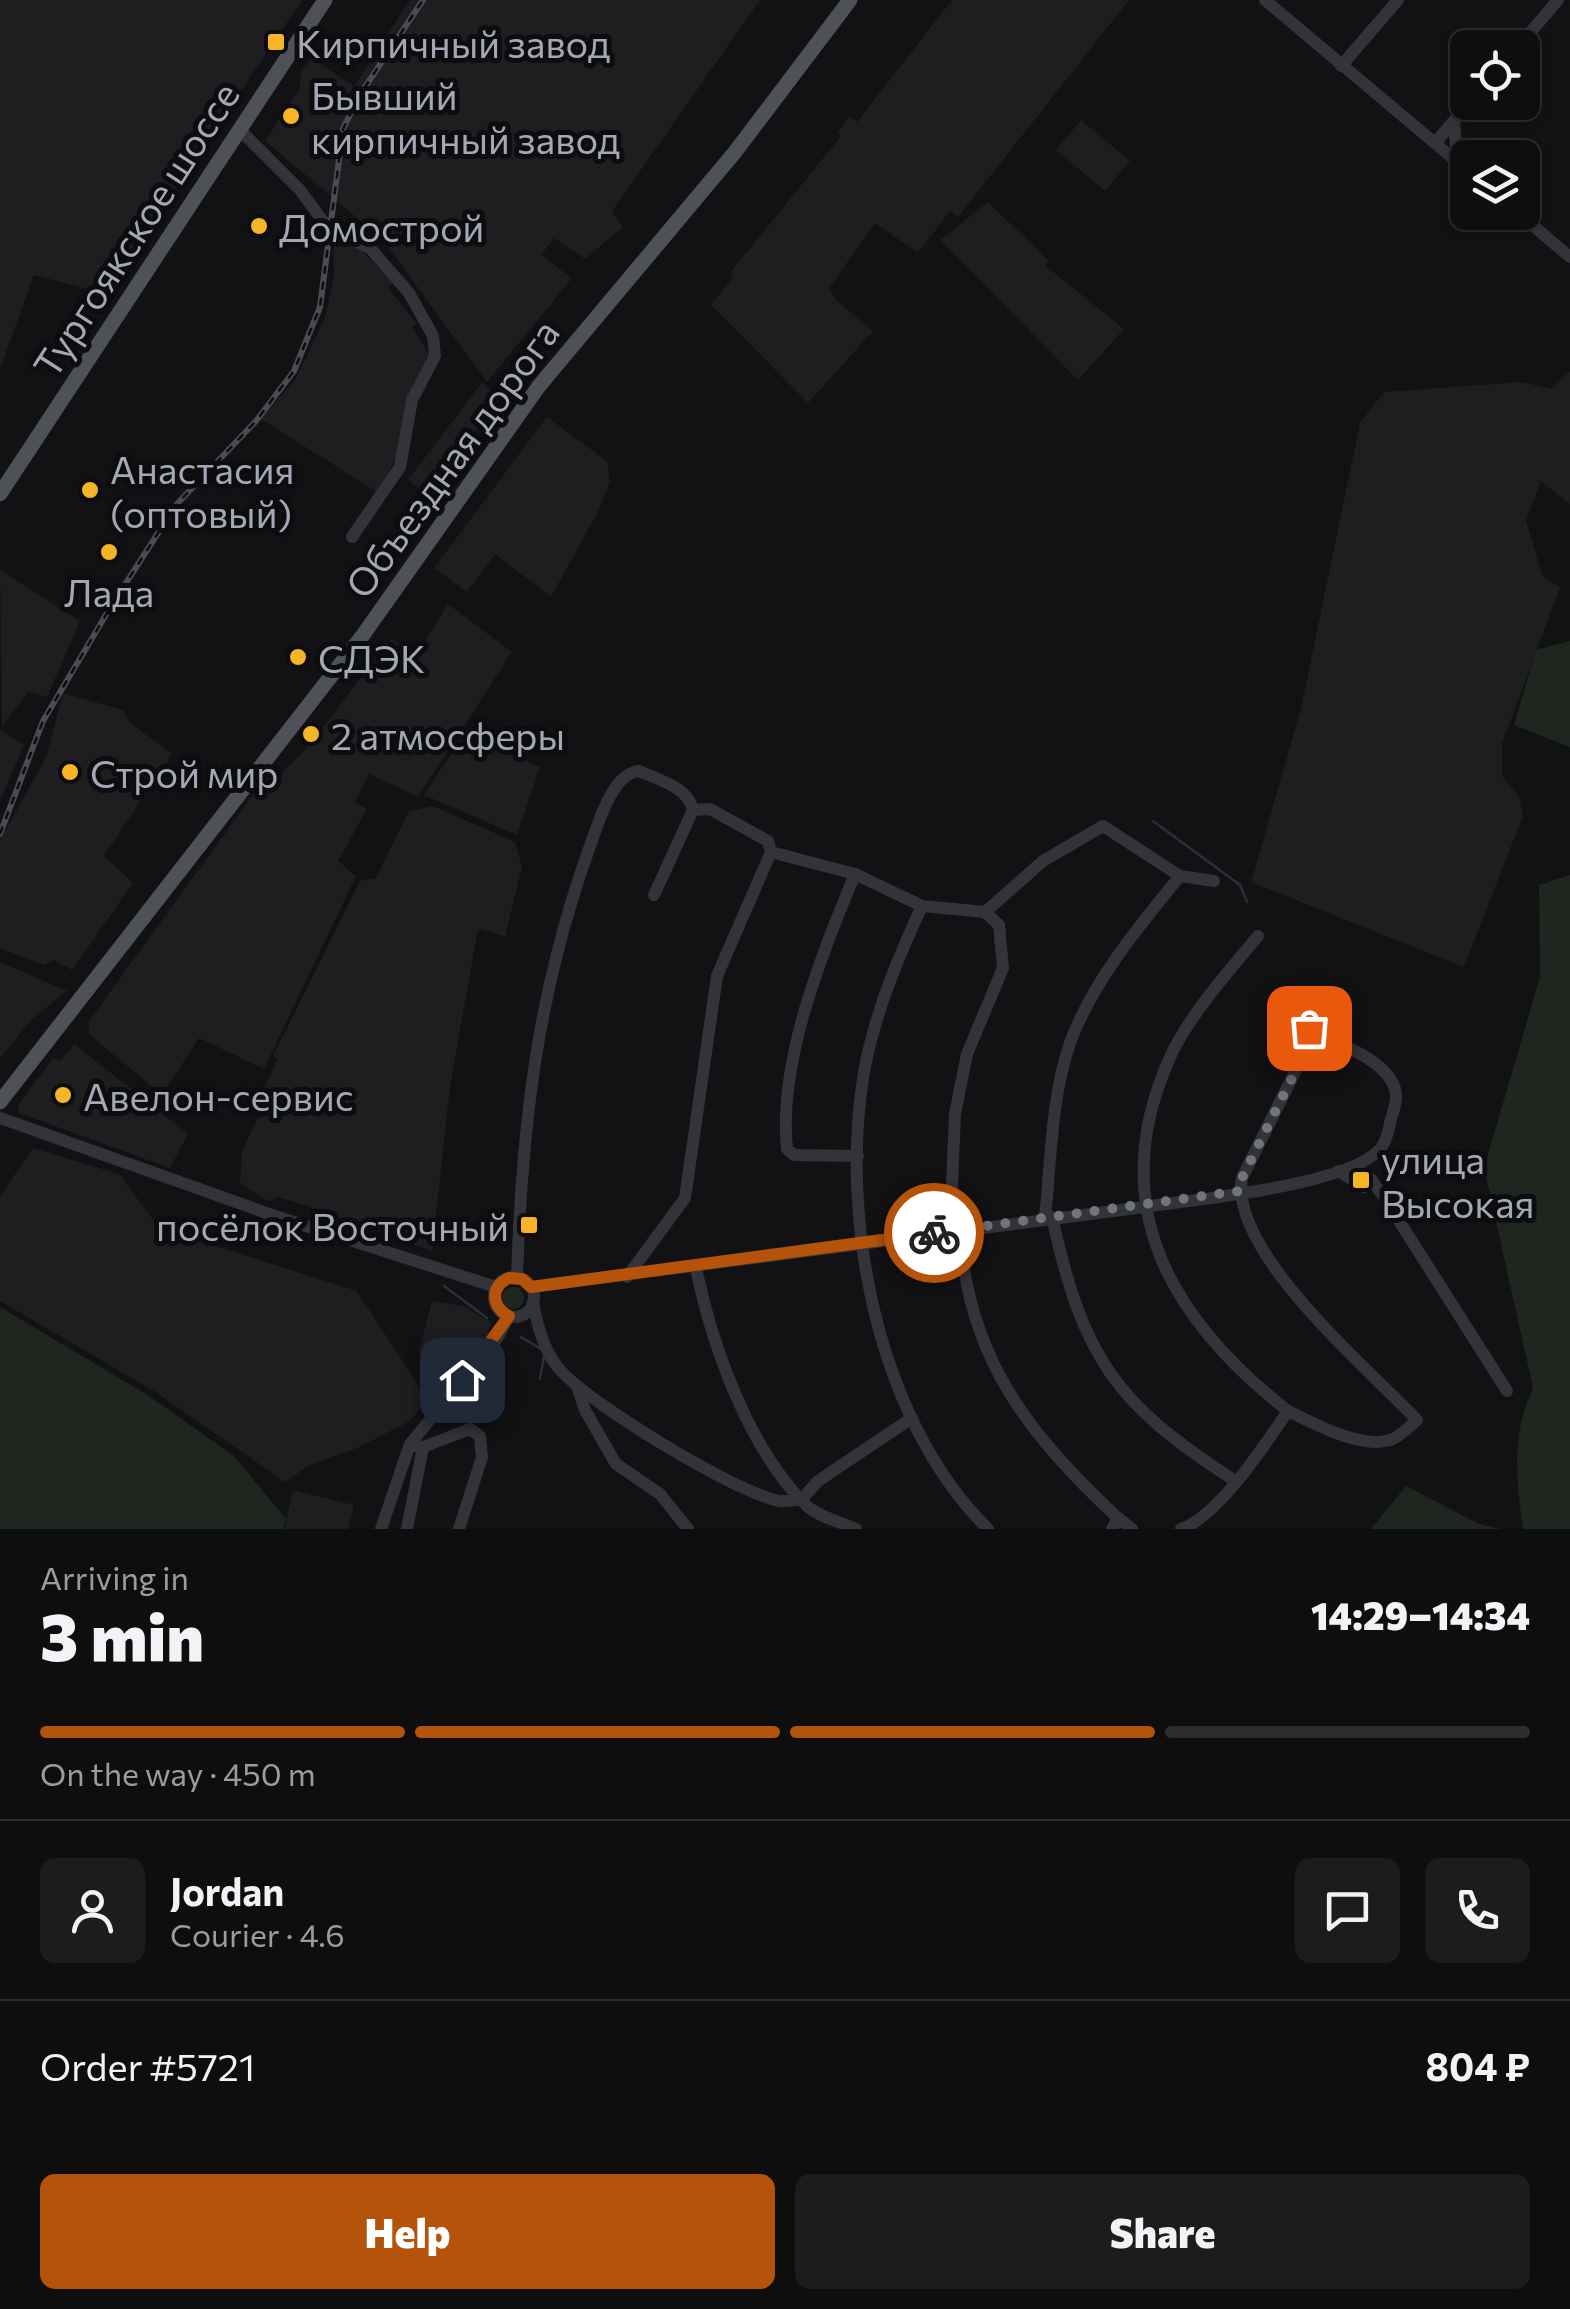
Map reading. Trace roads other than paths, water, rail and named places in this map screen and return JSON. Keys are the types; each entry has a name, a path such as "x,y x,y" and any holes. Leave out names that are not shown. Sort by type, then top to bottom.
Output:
{"main road":[{"name":"Тургоякское шоссе","path":"0,494 325,0"},
{"name":"Объездная дорога","path":"0,1102 309,706 482,460 606,304 735,152 850,0"}],"street":[{"path":"1265,0 1450,156"},
{"path":"1342,66 1398,0"},
{"path":"1532,30 1558,0"},
{"path":"1435,143 1454,122"},
{"path":"1454,122 1457,140"},
{"path":"239,129 300,190 328,228 370,248 409,293 433,336 435,356 412,400 400,468 352,537"},
{"path":"1539,230 1570,256"},
{"path":"654,896 694,810 690,798 682,792 640,770 622,778 599,821 572,894 544,999 527,1092 517,1277 532,1294 546,1345 560,1371 609,1408 730,1480 781,1502 802,1499 818,1481 912,1418"},
{"path":"626,1277 685,1198 717,976 771,852 768,841 710,809 694,810"},
{"path":"985,912 1043,861 1103,826 1180,876 1214,881"},
{"path":"771,852 855,874 922,906 985,912 999,926 1002,968 967,1054 956,1114 955,1230 962,1263 976,1325 1022,1418 1115,1523 1132,1529"},
{"path":"855,874 822,955 791,1074 786,1138 794,1155 858,1156"},
{"path":"1180,876 1116,962 1070,1042 1056,1104 1048,1218 1075,1306 1118,1384 1140,1412 1175,1442 1234,1480"},
{"path":"922,906 893,970 872,1034 864,1076 858,1156 860,1242 886,1354 912,1418 948,1478 988,1529"},
{"path":"1258,936 1173,1052 1155,1102 1146,1151 1144,1208 1178,1295 1245,1378 1288,1411 1378,1442 1395,1439 1416,1420 1270,1264 1250,1225 1240,1191 1242,1178 1313,1036 1308,1022 1324,994"},
{"path":"532,1294 860,1242 1144,1208 1346,1170 1382,1147 1397,1100 1395,1089 1383,1070 1357,1053 1313,1036"},
{"path":"0,1118 228,1200 496,1287 517,1277"},
{"path":"1346,1170 1364,1187 1372,1180 1508,1390"},
{"path":"696,1268 705,1311 738,1395 783,1482 810,1509 856,1529"},
{"path":"496,1287 496,1304 509,1316"},
{"path":"381,1529 410,1444 498,1337 509,1316 526,1312 532,1294"},
{"path":"576,1384 585,1410 616,1464 660,1494 688,1529"},
{"path":"1181,1529 1205,1516 1253,1462 1288,1411"},
{"path":"407,1529 419,1446 470,1430 480,1436 482,1457 460,1529"}],"waterway":[{"path":"1153,821 1240,885 1247,902"},
{"path":"444,1286 487,1318"},
{"path":"521,1337 541,1349"},
{"path":"540,1379 544,1356"}],"railway":[{"path":"0,834 43,721 110,608 176,505 256,421 294,371 320,307 343,129 359,96 423,0"}],"place":[{"name":"Кирпичный завод","path":"276,42"},
{"name":"Бывший кирпичный завод","path":"291,116"},
{"name":"Домострой","path":"259,226"},
{"name":"Анастасия (оптовый)","path":"90,490"},
{"name":"Лада","path":"109,552"},
{"name":"СДЭК","path":"298,657"},
{"name":"2 атмосферы","path":"311,734"},
{"name":"Строй мир","path":"70,772"},
{"name":"Авелон-сервис","path":"63,1095"},
{"name":"улица Высокая","path":"1361,1180"},
{"name":"посёлок Восточный","path":"529,1225"}]}
